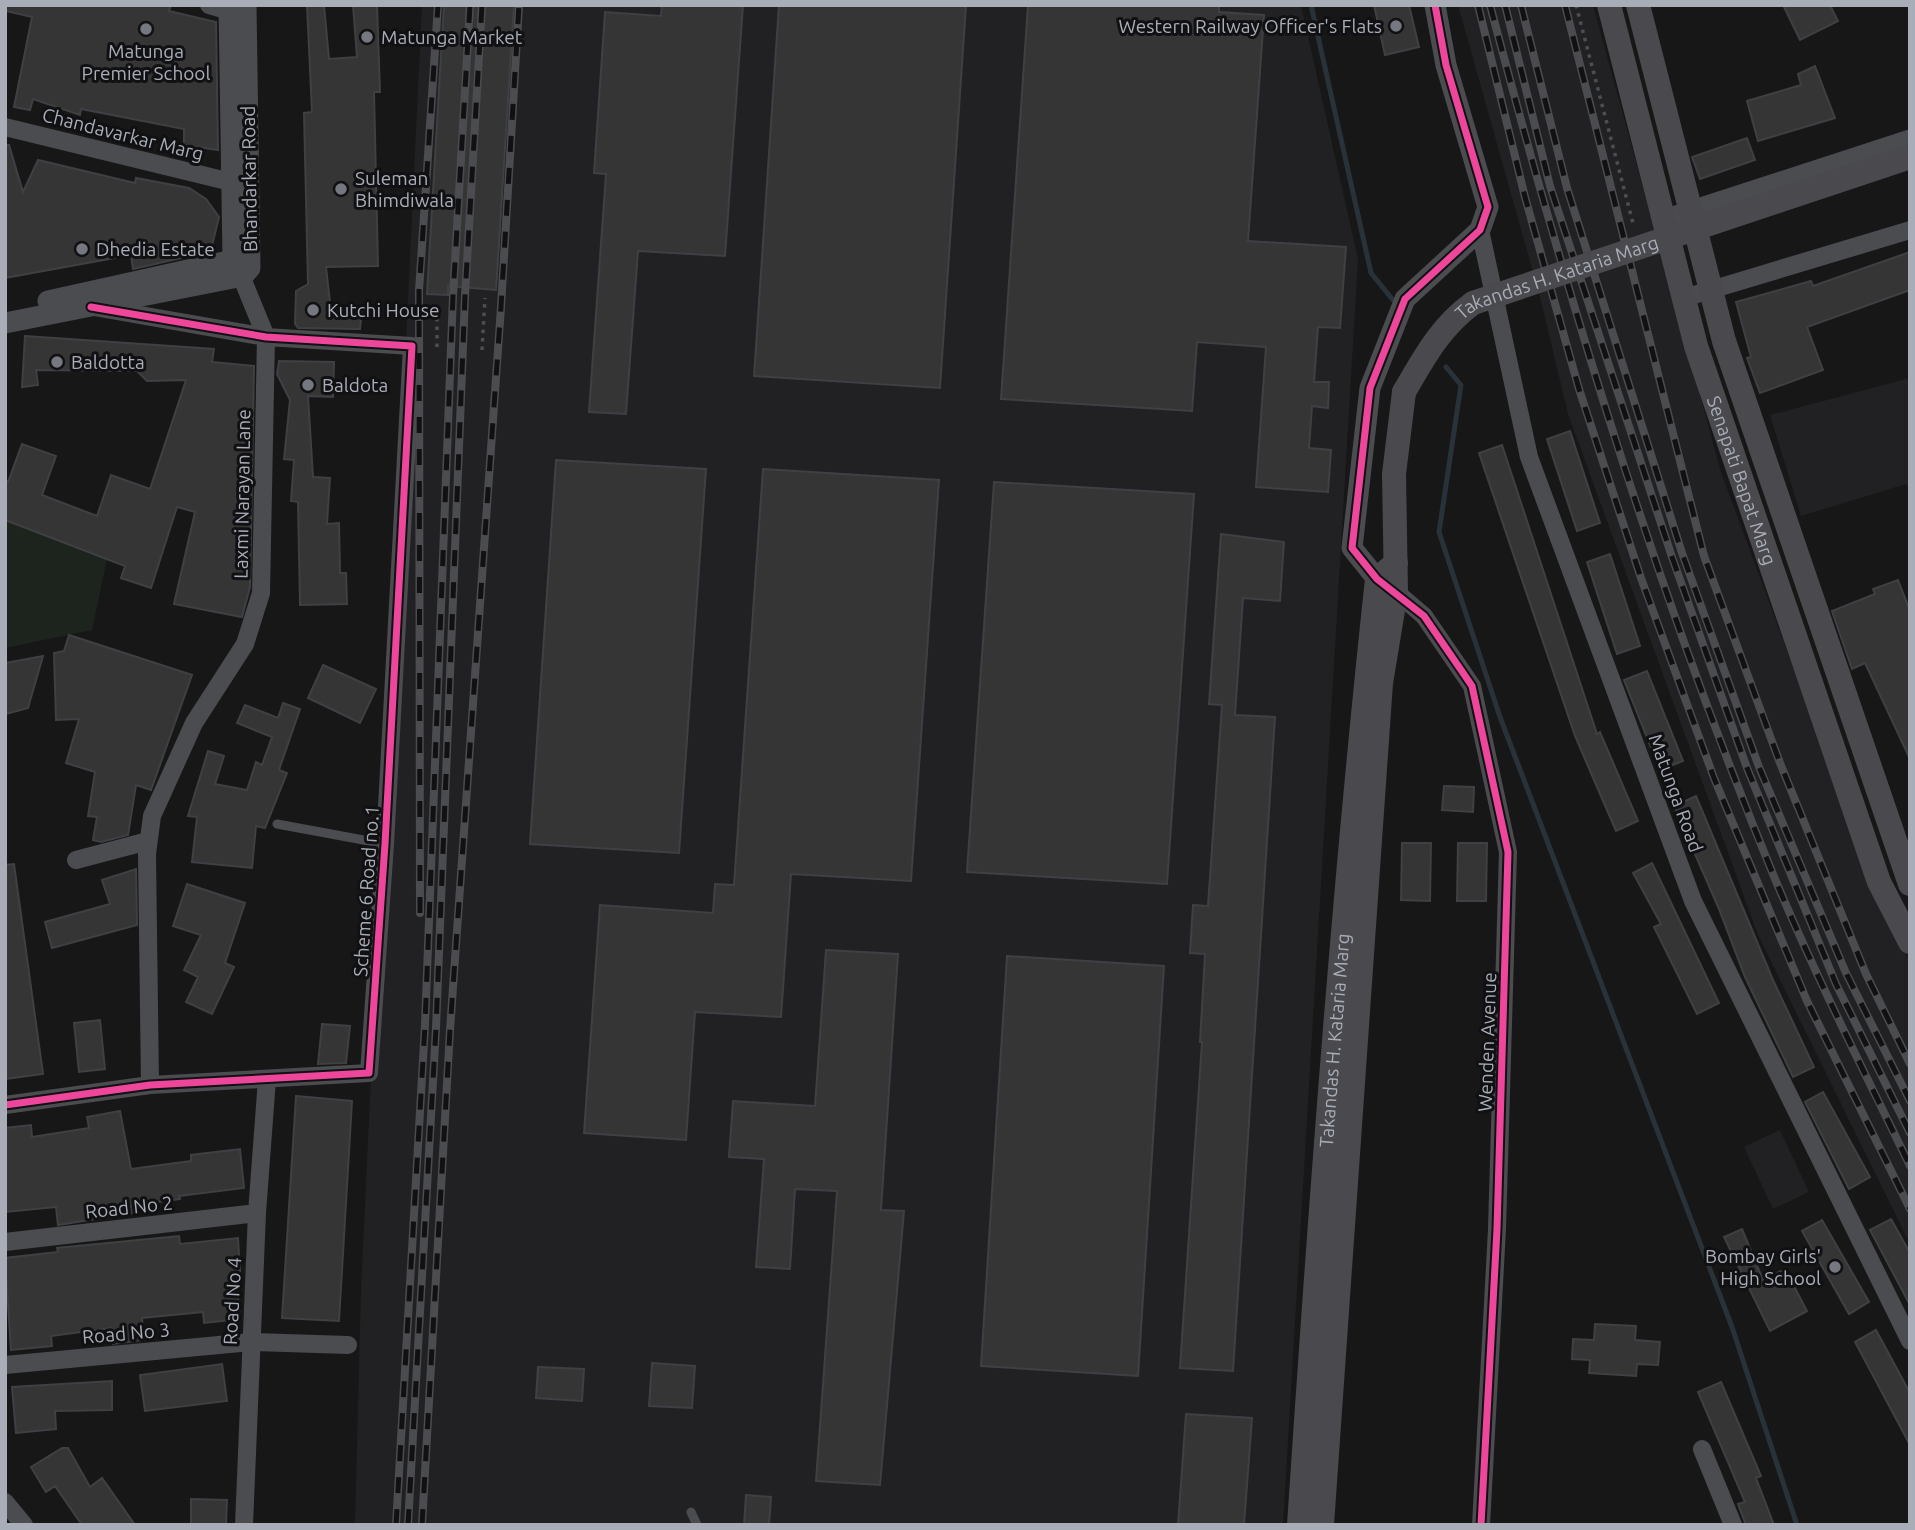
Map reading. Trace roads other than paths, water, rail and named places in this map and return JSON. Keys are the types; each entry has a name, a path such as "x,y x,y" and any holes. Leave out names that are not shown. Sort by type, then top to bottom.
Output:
{"main road":[{"path":"1610,10 1639,7"},
{"name":"Senapati Bapat Marg","path":"1639,7 1724,341 1908,877"},
{"name":"Senapati Bapat Marg","path":"1610,10 1696,346 1879,882 1910,942"},
{"name":"Takandas H. Kataria Marg","path":"1299,1525 1374,681 1386,586 1396,563 1394,474 1404,392 1444,327 1473,303 1910,157"},
{"name":"Takandas H. Kataria Marg","path":"1322,1525 1353,918"}],"street":[{"path":"1386,586 1352,548 1370,388 1405,299 1480,230 1488,207 1446,65 1435,5"},
{"path":"228,7 230,182 238,268"},
{"name":"Bhandarkar Road","path":"5,310 250,268 228,7"},
{"name":"Chandavarkar Marg","path":"5,127 230,182"},
{"path":"1642,135 1670,129"},
{"path":"1664,220 1910,140"},
{"path":"1698,238 1910,170"},
{"name":"Matunga Road","path":"1480,230 1529,457 1693,901 1910,1341"},
{"path":"1684,298 1910,230"},
{"name":"Bhandarkar Road","path":"5,323 90,307 238,268"},
{"name":"Laxmi Narayan Lane","path":"150,1085 148,841 152,816 194,723 245,644 261,593 266,337 238,268"},
{"path":"90,307 266,337"},
{"name":"Scheme 6 Road no.1","path":"5,1105 150,1085 369,1073 385,845 412,346 266,337"},
{"name":"Wenden Avenue","path":"1386,586 1424,616 1472,686 1508,852 1497,1229 1481,1525"},
{"path":"76,860 148,841"},
{"path":"1879,882 1908,877"},
{"name":"Road No 4","path":"244,1525 257,1213 267,1079"},
{"name":"Road No 2","path":"5,1242 257,1213"},
{"name":"Road No 3","path":"5,1365 251,1342 348,1345"},
{"path":"1702,1449 1732,1525"},
{"path":"5,1502 24,1525"}],"lane":[{"path":"277,824 385,845"},
{"path":"691,1512 697,1525"}],"waterway":[{"path":"1311,5 1371,273 1393,300"},
{"path":"1446,367 1461,385 1439,532 1500,717 1732,1327 1797,1525"}],"railway":[{"path":"420,913 419,291 438,5"},
{"path":"396,1525 425,1025 453,296 470,5"},
{"path":"408,1525 436,1028 465,296 482,5"},
{"path":"422,1525 450,1030 501,307 519,5"},
{"path":"1478,5 1525,197 1579,389 1641,578 1714,778 1807,1001 1910,1209"},
{"path":"1490,5 1584,337 1618,447 1692,665 1791,916 1910,1166"},
{"path":"1505,5 1550,186 1672,557 1747,768 1836,984 1910,1133"},
{"path":"1521,5 1567,188 1682,553 1759,767 1846,973 1910,1101"},
{"path":"1565,5 1704,556 1780,763 1866,974 1910,1064"}],"place":[{"name":"Western Railway Officer's Flats","path":"1396,26"},
{"name":"Matunga Premier School","path":"146,29"},
{"name":"Matunga Market","path":"367,37"},
{"name":"Suleman Bhimdiwala","path":"341,189"},
{"name":"Dhedia Estate","path":"82,249"},
{"name":"Kutchi House","path":"313,310"},
{"name":"Baldotta","path":"57,362"},
{"name":"Baldota","path":"308,385"},
{"name":"Bombay Girls' High School","path":"1835,1267"}]}
